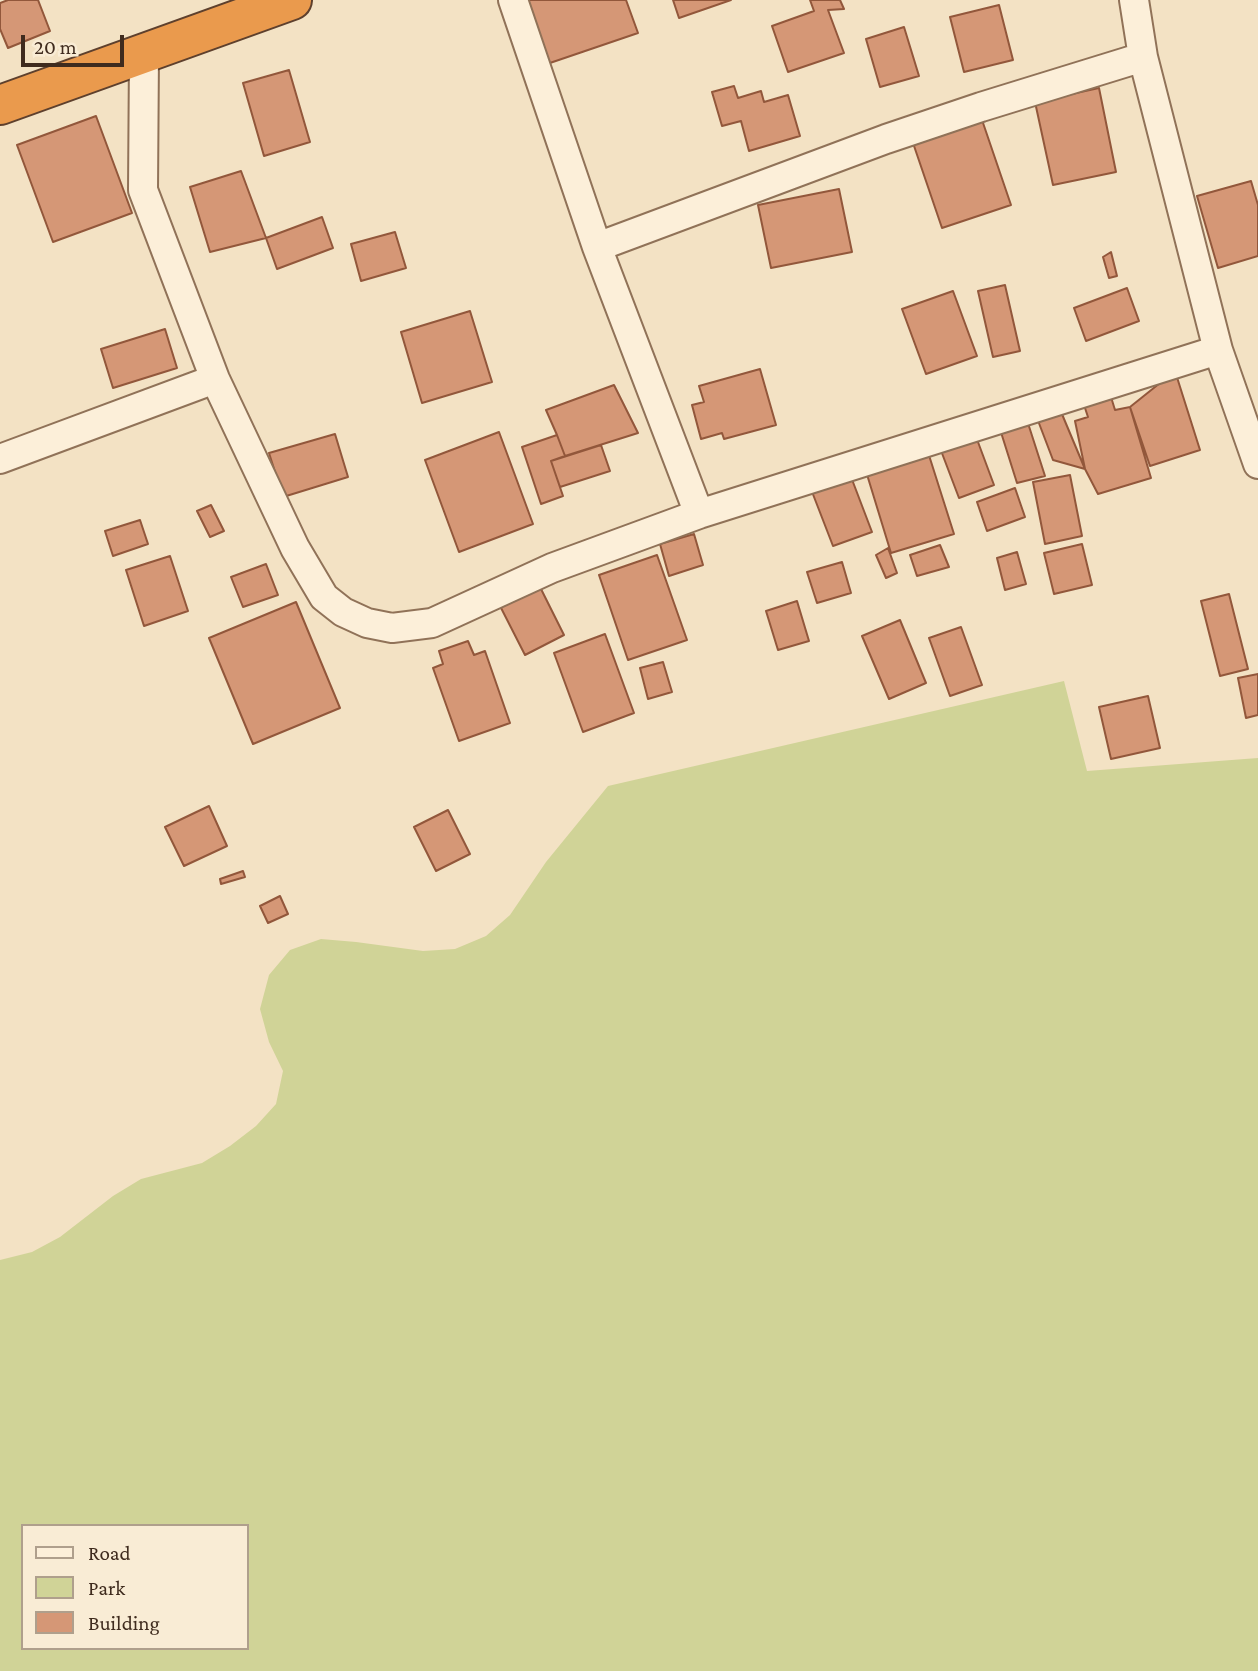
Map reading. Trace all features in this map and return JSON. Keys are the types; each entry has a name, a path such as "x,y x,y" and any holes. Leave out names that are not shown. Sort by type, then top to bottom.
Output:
{"highway":[{"path":"0,105 292,0"}],"street":[{"path":"513,0 597,247 699,514"},
{"path":"1134,0 1143,57 1218,350 1258,464"},
{"path":"144,54 143,190 215,379 295,548 324,597 343,612 367,623 392,628 432,623 552,568 699,514 1218,350"},
{"path":"597,247 886,139 1143,57"},
{"path":"0,459 215,379"}],"green space":[{"path":"1064,681 1087,771 1258,758 1258,1671 0,1671 0,1260 32,1252 60,1237 113,1196 141,1179 202,1163 256,1126 276,1104 283,1071 269,1042 260,1009 269,975 290,950 321,939 423,951 455,949 486,936 510,915 546,862 608,786"}],"building":[{"path":"8,0 38,0 50,31 8,48 0,29 0,3"},
{"path":"522,0 626,0 638,33 544,65"},
{"path":"673,0 731,0 679,18"},
{"path":"810,0 840,0 844,9 828,10 844,53 788,72 772,26 814,11"},
{"path":"999,5 1013,60 964,72 950,17"},
{"path":"904,27 919,76 880,87 866,39"},
{"path":"289,70 310,142 264,156 243,83"},
{"path":"734,86 738,98 761,91 764,102 788,95 800,136 749,151 741,121 722,126 712,92"},
{"path":"1099,88 1116,172 1053,185 1035,102"},
{"path":"96,116 132,213 53,242 17,145"},
{"path":"981,117 1011,205 942,228 912,140"},
{"path":"241,171 266,238 210,252 190,187"},
{"path":"1251,181 1258,205 1258,256 1218,268 1197,196"},
{"path":"839,189 852,252 771,268 758,205"},
{"path":"322,217 333,248 277,269 266,238"},
{"path":"395,232 406,268 361,281 351,244"},
{"path":"1111,252 1117,276 1109,278 1103,257"},
{"path":"1005,285 1020,351 993,357 978,291"},
{"path":"1127,288 1139,321 1086,341 1074,308"},
{"path":"953,291 977,356 926,374 902,309"},
{"path":"470,311 492,382 422,403 401,332"},
{"path":"165,329 177,368 113,388 101,349"},
{"path":"760,369 776,425 724,439 722,433 701,439 692,405 704,402 699,386"},
{"path":"1175,371 1200,450 1150,466 1130,407"},
{"path":"614,385 638,433 565,456 546,410"},
{"path":"1111,397 1115,410 1130,407 1151,478 1098,494 1085,469 1075,421 1088,417 1084,405"},
{"path":"1059,407 1085,469 1053,460 1037,418"},
{"path":"1026,417 1045,476 1017,483 999,426"},
{"path":"499,432 533,524 459,552 425,460"},
{"path":"335,434 348,477 283,497 269,453"},
{"path":"975,434 994,485 959,498 940,448"},
{"path":"557,435 565,456 551,461 563,496 541,504 522,447"},
{"path":"601,445 610,471 560,487 551,461"},
{"path":"927,449 954,534 891,553 865,468"},
{"path":"848,469 872,532 833,546 809,484"},
{"path":"1070,475 1082,536 1045,544 1033,482"},
{"path":"1015,488 1025,517 987,531 977,502"},
{"path":"211,505 224,531 210,537 197,511"},
{"path":"140,520 148,544 113,556 105,531"},
{"path":"694,534 703,565 669,576 660,544"},
{"path":"1082,544 1092,585 1054,594 1044,553"},
{"path":"940,545 949,567 917,576 910,555"},
{"path":"888,548 897,573 886,578 876,555"},
{"path":"1017,552 1026,584 1005,590 997,558"},
{"path":"657,555 687,640 628,660 599,575"},
{"path":"170,556 188,611 144,626 126,570"},
{"path":"842,562 851,593 817,603 807,572"},
{"path":"266,564 278,595 243,607 231,577"},
{"path":"537,581 564,635 525,655 498,602"},
{"path":"1229,594 1248,669 1220,676 1201,601"},
{"path":"797,601 809,641 778,650 766,611"},
{"path":"296,602 340,708 253,744 209,638"},
{"path":"900,620 926,683 889,699 862,636"},
{"path":"961,627 982,685 950,696 929,638"},
{"path":"605,634 634,713 583,732 554,653"},
{"path":"468,641 474,655 485,651 510,723 459,741 433,668 443,664 439,651"},
{"path":"663,662 672,692 648,699 640,668"},
{"path":"1258,674 1258,715 1246,718 1238,678"},
{"path":"1148,696 1160,748 1111,759 1099,707"},
{"path":"209,806 227,846 184,866 165,827"},
{"path":"448,810 470,854 436,871 414,827"},
{"path":"243,871 245,877 221,884 220,879"},
{"path":"280,896 288,914 268,923 260,906"}]}
